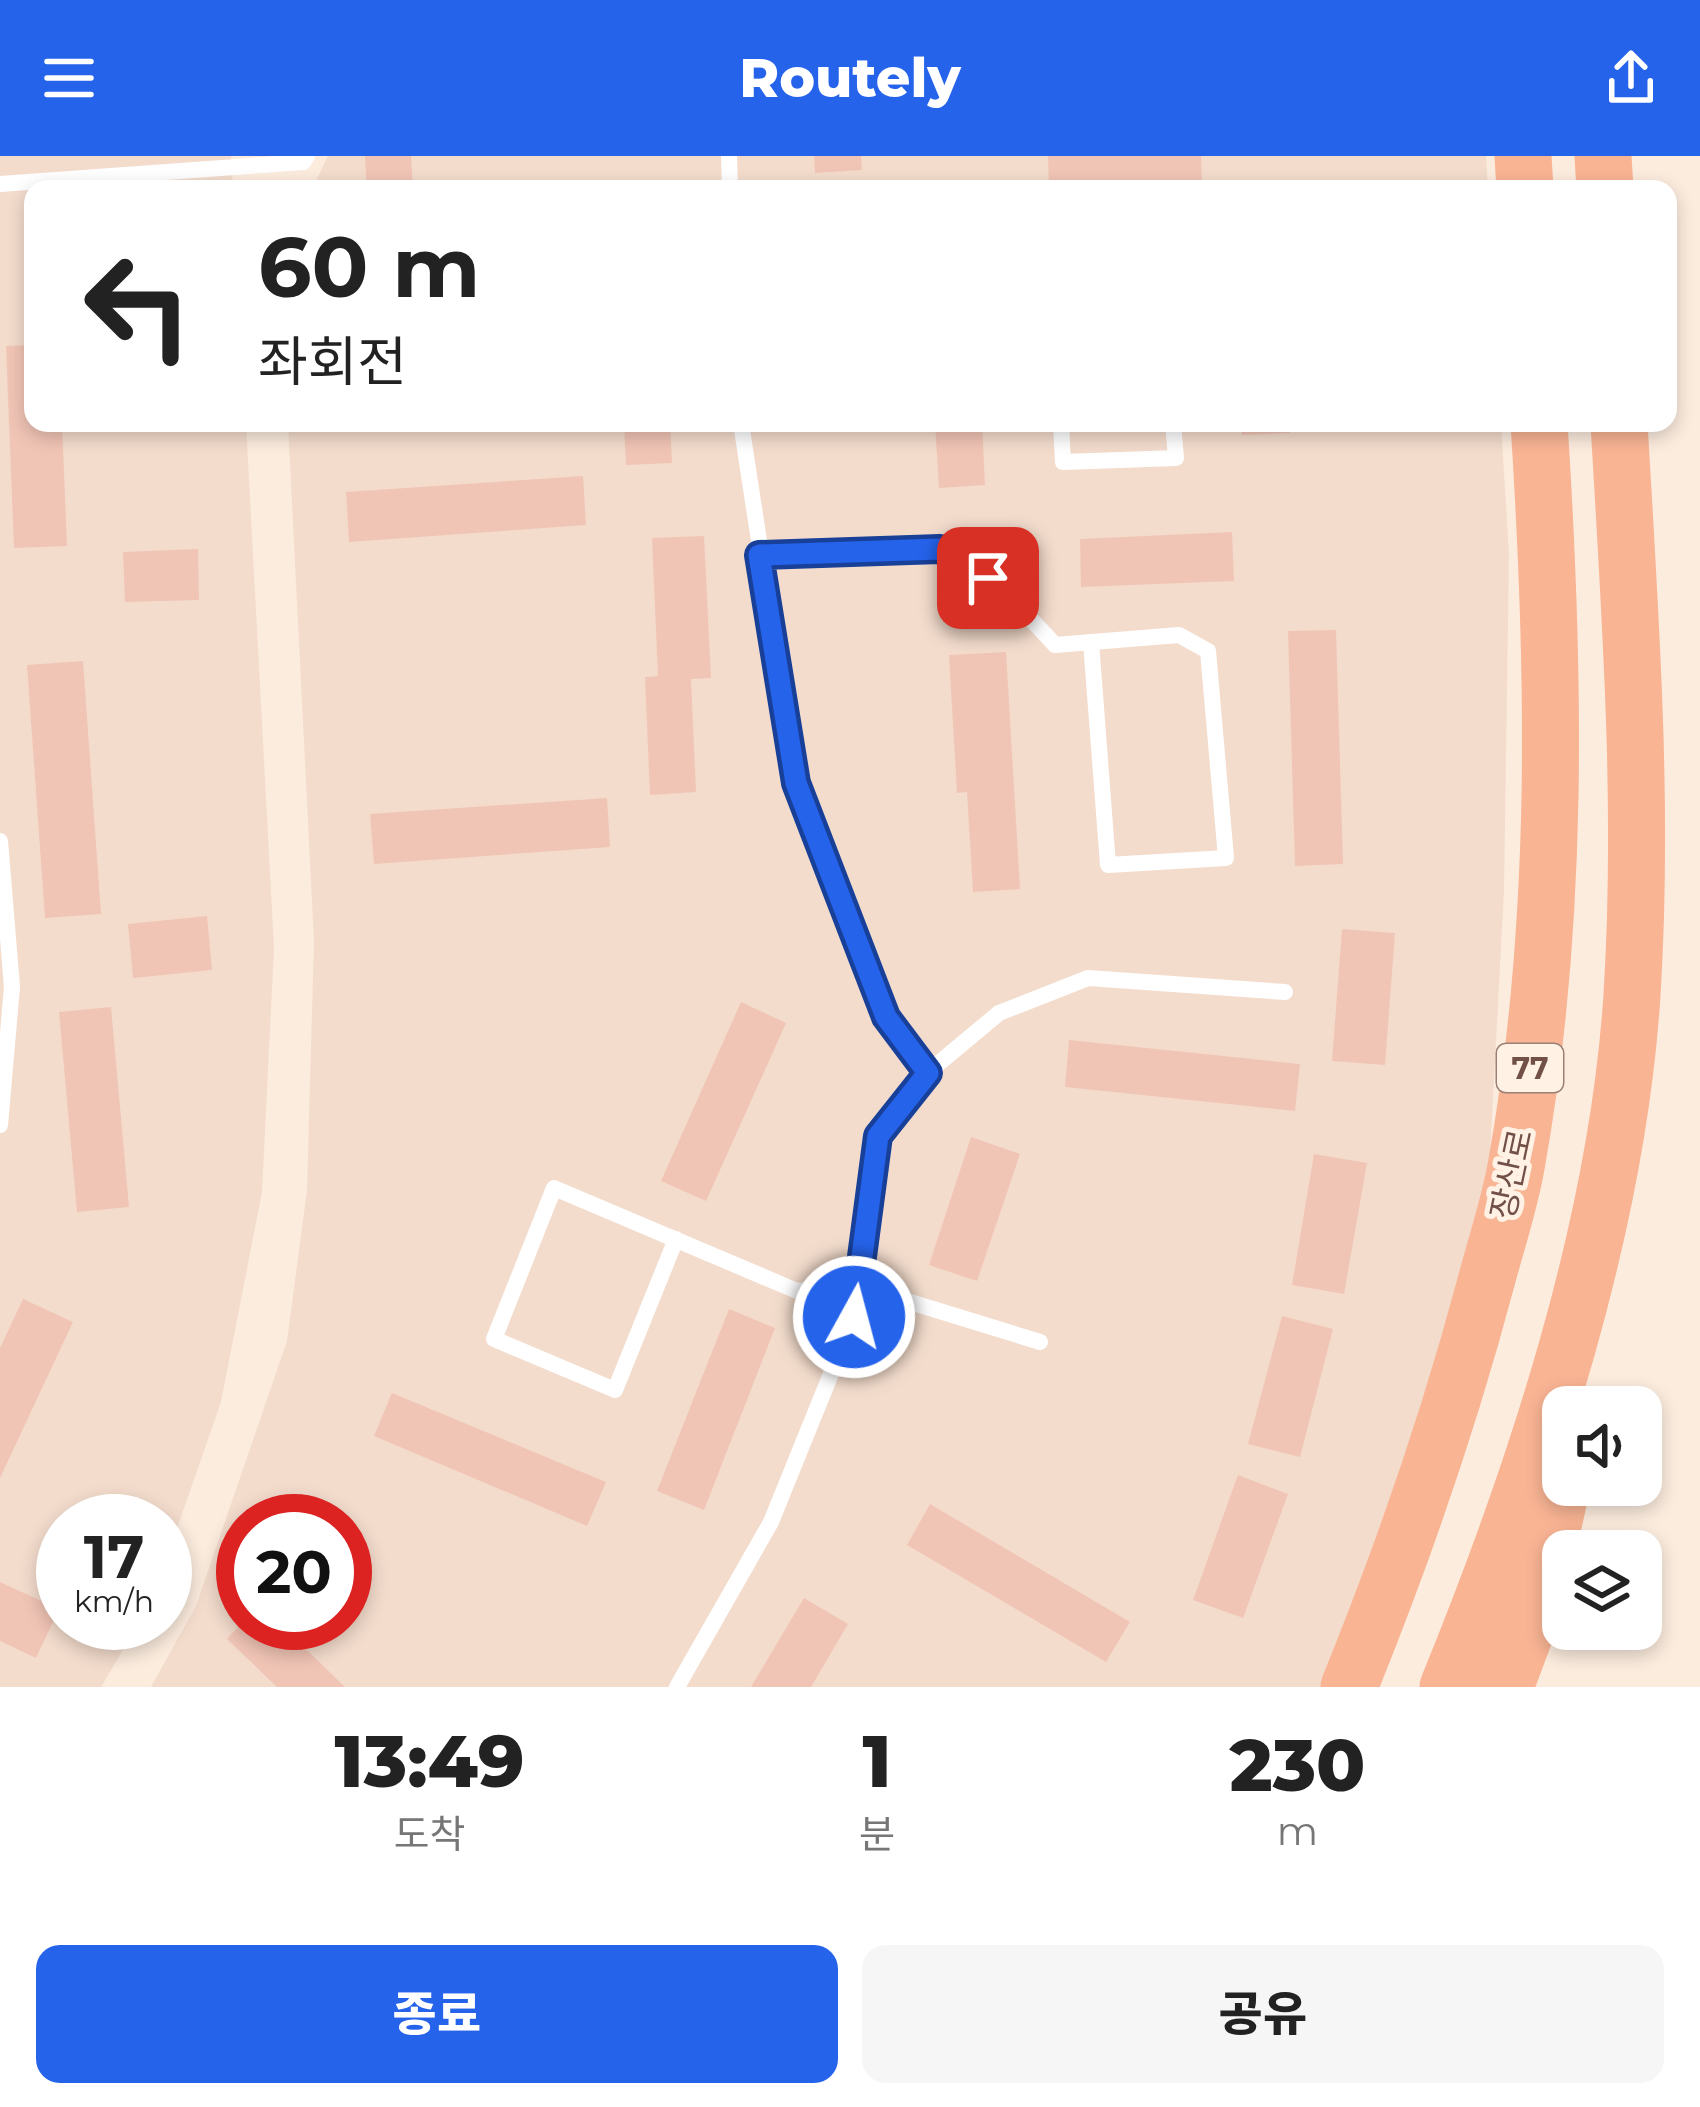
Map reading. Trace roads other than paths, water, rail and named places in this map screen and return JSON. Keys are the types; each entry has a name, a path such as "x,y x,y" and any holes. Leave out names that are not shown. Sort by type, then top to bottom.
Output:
{"highway":[{"name":"장산로","path":"1349,1687 1405,1551 1465,1362 1515,1171 1540,992 1548,791 1552,632 1540,432"},
{"path":"1554,1386 1605,1188 1632,1000 1636,698 1620,432"},
{"path":"1648,432 1655,555"},
{"path":"1448,1687 1490,1582 1542,1422"},
{"path":"1505,1687 1536,1604 1557,1506"}],"lane":[{"path":"55,180 303,162 307,156"},
{"path":"742,432 796,783 886,1017 928,1073"},
{"path":"1061,432 1063,462 1176,458 1174,432"},
{"path":"759,555 940,549 966,561 1010,596 1055,645 1091,642 1179,635 1208,651 1226,858 1108,865 1091,642"},
{"path":"0,841 12,987 0,1125"},
{"path":"677,1687 771,1522 854,1317 878,1136 928,1073 999,1013 1088,978 1285,992"},
{"path":"676,1239 615,1390 494,1339 554,1188 676,1239 797,1292 858,1286 1040,1342"}]}
